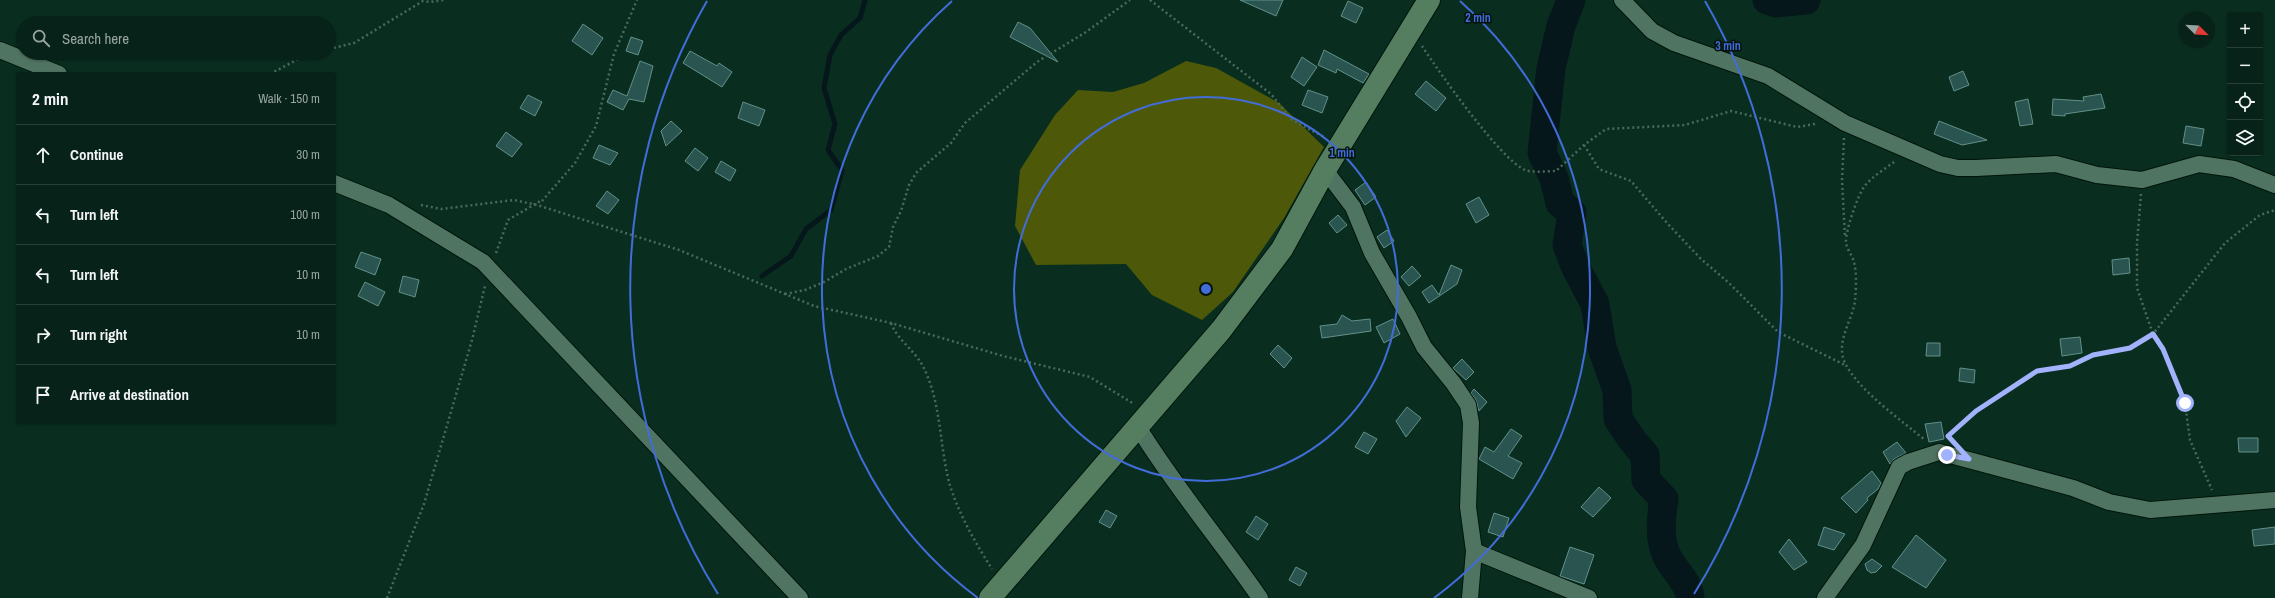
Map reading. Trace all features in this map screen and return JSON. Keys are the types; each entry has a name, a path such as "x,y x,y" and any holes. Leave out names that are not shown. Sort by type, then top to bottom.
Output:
{"street":[{"path":"996,591 1221,330 1282,249 1325,170 1429,0"},
{"path":"1622,0 1652,31 1674,43 1768,76 1842,121 1908,152 1940,164 1958,168 2056,164 2098,175 2142,180 2199,164 2234,169 2275,185"},
{"path":"0,50 16,57"},
{"path":"25,60 54,72"},
{"path":"1325,170 1353,207 1372,254 1410,317 1424,347 1454,384 1468,405 1471,423 1468,502 1474,551 1470,598"},
{"path":"336,184 389,205 429,228 490,268 601,389 800,598"},
{"path":"1144,419 1152,450 1260,598"},
{"path":"1825,598 1863,545 1899,467 1908,462 1939,452 2073,488 2109,502 2150,510 2275,500"},
{"path":"1474,551 1589,598"}],"path":[{"path":"336,47 354,43 423,1 430,2 444,0"},
{"path":"386,598 424,504 472,340 490,268 508,220 536,205 542,200 575,163 596,126 614,54 636,0"},
{"path":"785,294 805,290 824,282 846,269 878,256 889,248 893,227 901,211 909,185 916,173 951,143 964,123 1037,62 1086,32 1130,0"},
{"path":"1150,0 1271,94 1292,120 1318,135 1341,144"},
{"path":"1417,39 1445,82 1503,152 1525,170 1556,171 1584,145 1606,130 1685,125 1731,111 1797,127 1842,121 1842,180 1846,242 1854,262 1856,290 1853,314 1845,332 1841,349 1846,365"},
{"path":"274,72 295,60"},
{"path":"1584,145 1599,169 1631,181 1667,223 1701,259 1729,283 1778,332 1846,365 1886,409 1939,452"},
{"path":"1846,242 1850,223 1864,187 1908,152"},
{"path":"2142,180 2137,243 2137,288 2153,334 2163,349 2185,403 2190,440 2217,504"},
{"path":"418,205 441,209 514,200 536,205 679,250 814,306 891,323 1002,356 1090,377 1116,394 1144,419"},
{"path":"1969,459 1948,436 1976,411 2037,371 2070,366 2093,355 2130,348 2153,334 2225,243 2260,215 2275,210"},
{"path":"891,323 894,332 917,355 923,364 940,421 950,483 996,591"}],"green space":[{"path":"1186,61 1216,68 1279,103 1324,147 1284,218 1233,292 1202,320 1152,295 1126,264 1036,265 1015,226 1020,170 1055,115 1078,90 1113,92 1144,83"}],"building":[{"path":"1240,0 1283,0 1276,16"},
{"path":"1348,1 1363,8 1356,23 1341,16"},
{"path":"1018,22 1030,28 1058,62 1010,37"},
{"path":"583,24 603,38 592,55 572,41"},
{"path":"631,37 643,41 638,55 626,51"},
{"path":"1324,50 1369,74 1363,83 1337,69 1336,73 1318,65"},
{"path":"690,51 717,66 719,63 732,72 722,87 683,63"},
{"path":"1302,57 1317,67 1304,86 1291,77"},
{"path":"640,61 653,66 644,102 629,99 623,110 607,102 613,90 627,96"},
{"path":"1963,71 1969,85 1954,91 1949,77"},
{"path":"1426,81 1446,98 1436,111 1415,94"},
{"path":"1308,90 1328,97 1322,113 1302,105"},
{"path":"2101,94 2105,108 2065,114 2065,116 2052,115 2053,99 2084,101 2083,97"},
{"path":"528,95 542,102 535,116 520,108"},
{"path":"2028,99 2033,124 2020,126 2015,102"},
{"path":"743,102 765,110 759,126 738,118"},
{"path":"671,121 682,131 666,146 661,131"},
{"path":"1939,121 1987,140 1962,145 1934,134"},
{"path":"2186,126 2204,129 2201,146 2183,143"},
{"path":"506,132 522,144 512,157 496,146"},
{"path":"599,145 618,153 610,165 593,158"},
{"path":"695,148 708,158 698,171 685,161"},
{"path":"721,161 736,170 730,181 715,172"},
{"path":"1366,182 1376,197 1365,205 1355,190"},
{"path":"607,191 619,200 608,214 596,206"},
{"path":"1479,197 1489,215 1476,223 1466,204"},
{"path":"1338,215 1347,225 1337,233 1329,223"},
{"path":"1387,230 1394,241 1384,248 1377,237"},
{"path":"361,252 381,259 375,275 355,267"},
{"path":"2129,258 2130,273 2113,275 2112,260"},
{"path":"1451,265 1462,270 1457,284 1429,303 1422,292 1432,285 1439,295"},
{"path":"1412,266 1421,276 1409,286 1401,277"},
{"path":"403,276 419,280 415,297 399,292"},
{"path":"365,282 385,292 378,306 358,296"},
{"path":"1342,315 1352,321 1370,319 1371,331 1322,338 1320,326 1337,324"},
{"path":"1393,319 1400,334 1384,343 1376,327"},
{"path":"2080,337 2082,353 2062,356 2060,339"},
{"path":"1927,343 1940,343 1940,356 1926,356"},
{"path":"1278,345 1292,358 1284,368 1270,354"},
{"path":"1462,359 1474,372 1466,380 1453,368"},
{"path":"1960,368 1975,370 1974,383 1959,381"},
{"path":"1474,389 1487,402 1479,411 1476,400 1471,393"},
{"path":"1407,407 1421,418 1406,437 1396,421"},
{"path":"1941,422 1944,439 1929,442 1925,424"},
{"path":"1511,429 1522,436 1508,456 1522,463 1513,479 1479,459 1485,447 1494,452"},
{"path":"1364,432 1377,439 1368,454 1355,447"},
{"path":"2238,438 2258,438 2258,452 2239,452"},
{"path":"1897,442 1906,453 1894,459 1890,464 1883,452"},
{"path":"1872,471 1881,483 1878,489 1867,498 1868,500 1856,513 1841,498"},
{"path":"1599,487 1611,498 1593,517 1581,507"},
{"path":"1106,510 1117,516 1110,528 1099,522"},
{"path":"1494,513 1509,518 1503,537 1488,532"},
{"path":"1256,516 1268,524 1258,540 1246,532"},
{"path":"1824,527 1845,534 1834,550 1818,545"},
{"path":"2275,527 2275,544 2254,546 2252,530"},
{"path":"1916,535 1946,560 1926,588 1892,567"},
{"path":"1789,539 1807,562 1794,570 1779,552"},
{"path":"1570,547 1594,555 1584,584 1560,576"},
{"path":"1872,559 1882,566 1876,572 1871,573 1867,570 1865,564"},
{"path":"1296,567 1307,573 1300,586 1289,580"}],"waterway":[{"path":"762,276 791,256 806,229 831,210 842,170 828,150 835,124 824,88 830,55 841,35 860,18 865,0"},
{"path":"1571,0 1561,26 1551,68 1542,153 1554,178 1560,203 1572,213 1567,245 1575,266 1595,304 1602,348 1617,390 1618,419 1633,441 1645,455 1646,480 1664,499 1661,527 1662,541 1669,560 1687,586 1690,598"},
{"path":"1767,0 1776,3 1806,0"}],"route":[{"path":"1947,455 1969,459 1948,436 1976,411 2037,371 2070,366 2093,355 2130,348 2153,334 2163,349 2185,403"}]}
